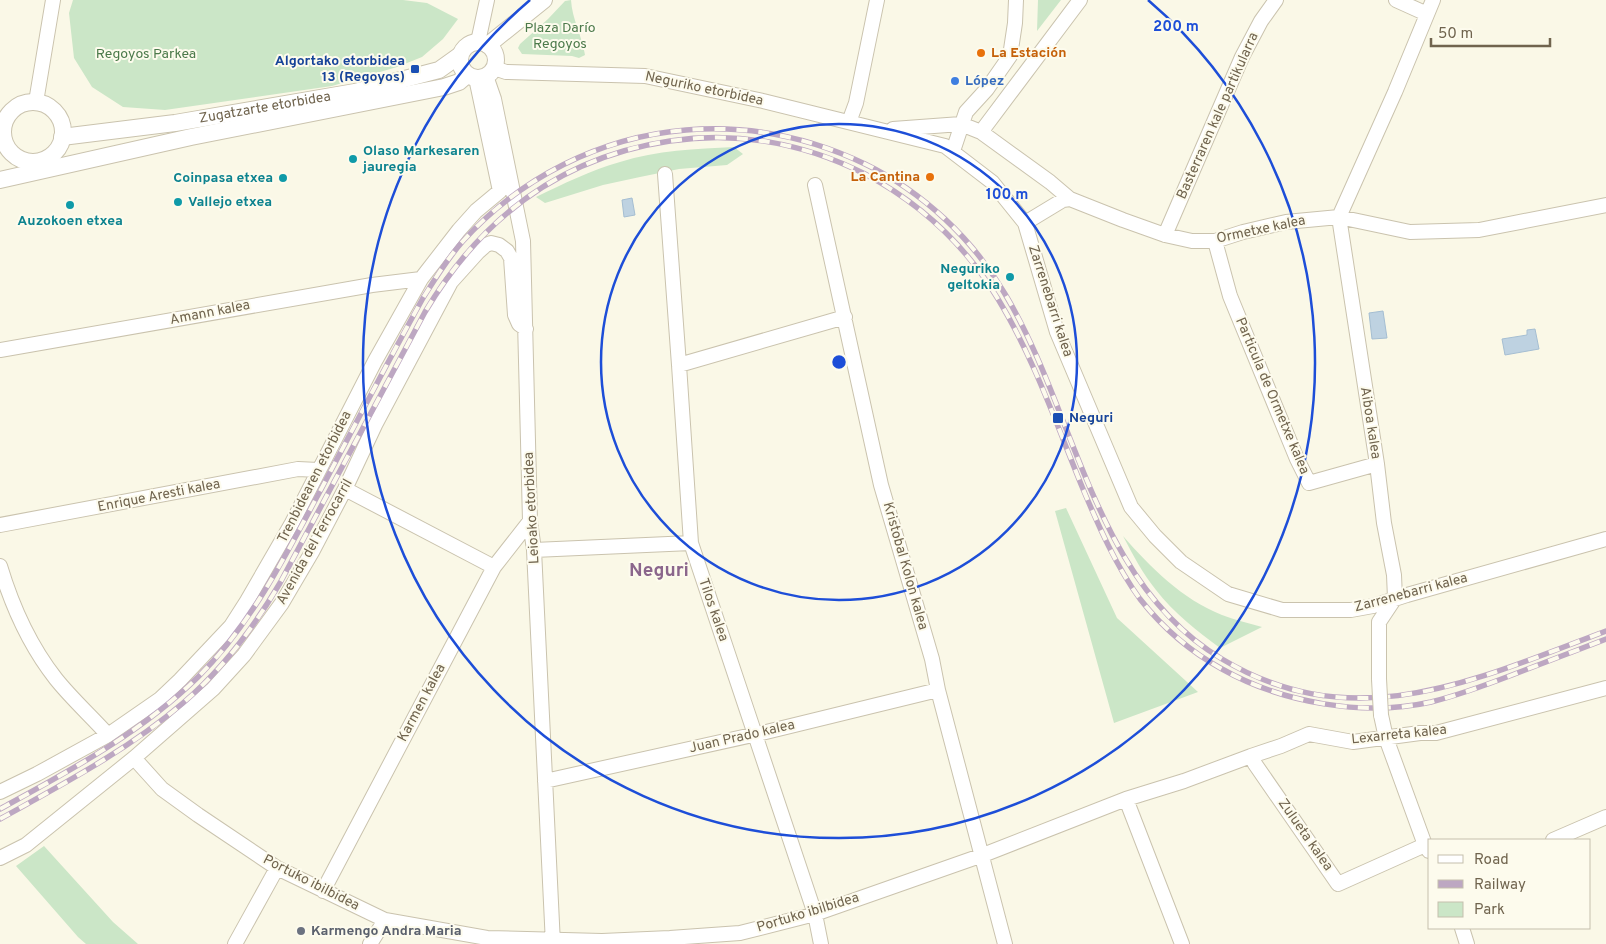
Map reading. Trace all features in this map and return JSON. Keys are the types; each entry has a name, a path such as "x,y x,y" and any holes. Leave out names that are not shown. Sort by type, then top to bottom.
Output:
{"street":[{"path":"36,102 53,0"},
{"path":"483,43 487,0"},
{"path":"483,43 495,53 496,58 481,74 461,66 460,55 467,46 483,43 544,0"},
{"path":"849,122 850,114 856,103 877,0"},
{"path":"953,151 966,112 987,90 1010,56 1016,0"},
{"path":"981,132 1080,0"},
{"name":"Basterraren kale partikularra","path":"1165,235 1242,57 1261,21 1276,0"},
{"path":"1396,0 1427,14"},
{"path":"1339,217 1395,92 1433,0"},
{"name":"Zugatzarte etorbidea","path":"62,137 175,123 355,92 439,70 460,55"},
{"name":"Neguriko etorbidea","path":"481,74 645,76 763,101 945,146 992,182 1025,222"},
{"name":"Zugatzarte etorbidea","path":"0,179 191,137 444,87 481,74"},
{"name":"Trenbidearen etorbidea","path":"0,792 51,767 108,735 160,699 231,626 292,523 375,361 421,280 459,230 476,211 500,191 481,74"},
{"name":"Leioako etorbidea","path":"481,74 494,99 523,241 530,522 534,550 552,942"},
{"path":"36,102 49,106 56,113 61,121 62,137 58,149 51,156 38,162 23,161 6,148 2,141 2,127 5,117 12,109 20,104 36,102"},
{"name":"Neguriko etorbidea","path":"882,130 961,124 981,132 1050,182 1070,199"},
{"name":"Zugatzarte etorbidea","path":"0,179 38,162 72,159 88,160"},
{"name":"Tilos kalea","path":"665,174 690,543 815,914 822,944"},
{"path":"1050,182 1054,193 1050,208"},
{"name":"Kristobal Kolon kalea","path":"815,185 882,485 932,659 938,690 1005,944"},
{"path":"1025,222 1062,200 1070,199"},
{"name":"Ormetxe kalea","path":"1070,199 1165,235 1192,241 1215,241 1286,222 1339,217 1410,232 1479,230 1606,205"},
{"name":"Aiboa kalea","path":"1339,217 1377,464 1384,523 1394,574 1395,598"},
{"name":"Zarrenebarri kalea","path":"1025,222 1056,332 1132,507 1155,536 1181,562 1228,594 1282,610 1351,610 1373,606 1395,598 1606,539"},
{"name":"Particula de Ormetxe kalea","path":"1215,241 1230,296 1309,483 1377,464"},
{"name":"Avenida del Ferrocarril","path":"0,858 26,845 134,758 213,689 244,655 282,603 312,552 346,489 375,425 451,282 486,245 491,243 499,245 507,251 511,258 515,316 519,324 526,329"},
{"name":"Amann kalea","path":"0,350 343,289 421,280"},
{"path":"679,365 845,317"},
{"name":"Enrique Aresti kalea","path":"0,525 298,470 318,470"},
{"path":"346,489 494,566"},
{"name":"Karmen kalea","path":"323,891 494,566 530,522"},
{"path":"534,550 690,543"},
{"path":"0,566 18,618 55,678 108,735"},
{"path":"1395,598 1379,622 1380,715 1386,738 1428,848"},
{"name":"Lexarreta kalea","path":"1126,799 1184,781 1310,734 1353,742 1420,733 1436,733 1606,688"},
{"name":"Juan Prado kalea","path":"545,781 755,734 938,690"},
{"name":"Zulueta kalea","path":"1251,757 1338,884 1428,848"},
{"name":"Portuko ibilbidea","path":"134,758 162,789 198,816 277,868 386,920 487,938 552,942 611,941 740,933 815,914 983,855 1126,799"},
{"path":"1126,799 1182,944"},
{"path":"1555,839 1606,817"},
{"path":"235,944 277,868"},
{"path":"370,944 386,920"},
{"path":"1462,929 1467,944"}],"green space":[{"name":"Regoyos Parkea","path":"73,0 403,0 427,3 458,19 443,39 422,57 397,67 332,86 165,110 123,107 92,87 74,58 69,13"},
{"name":"Plaza Darío Regoyos","path":"571,0 573,14 585,55 579,58 572,56 522,54 518,48 520,44 565,1"},
{"path":"1038,0 1061,0 1037,31"},
{"path":"734,147 743,154 727,165 679,169 640,177 603,185 545,203 536,197 588,173 634,158 677,151"},
{"path":"1066,508 1117,618 1198,692 1114,723 1055,511"},
{"path":"1123,536 1156,571 1180,591 1222,615 1262,627 1220,648 1186,621 1163,598 1142,571"},
{"path":"44,846 113,922 138,944 86,944 78,937 16,866"}],"water":[{"path":"632,198 635,215 624,217 622,200"},
{"path":"1383,311 1387,338 1372,339 1369,313"},
{"path":"1535,329 1539,349 1505,355 1502,339 1527,335 1527,330"}],"railway":[{"path":"0,809 104,750 153,716 198,677 217,657 250,613 279,567 423,298 452,255 485,218 536,180 564,164 623,141 654,134 686,130 732,129 755,131 800,140 822,147 865,164 886,175 907,188 945,219 978,254 1005,294 1030,341 1092,493 1116,541 1144,586 1179,626 1222,659 1271,683 1320,695 1368,698 1415,693 1463,682 1510,667 1606,631"},
{"path":"0,819 95,766 140,736 198,690 237,647 260,616 280,583 425,312 447,278 498,221 528,197 559,177 594,161 630,149 695,138 745,139 770,142 794,147 842,163 865,174 904,198 923,212 956,244 971,261 998,299 1023,345 1102,532 1131,586 1167,629 1188,647 1222,669 1245,681 1271,691 1324,704 1379,708 1405,706 1431,702 1472,690 1606,639"}],"place":[{"name":"La Estación","path":"981,53"},
{"name":"Algortako etorbidea 13 (Regoyos)","path":"415,69"},
{"name":"López","path":"955,81"},
{"name":"Olaso Markesaren jauregia","path":"353,159"},
{"name":"La Cantina","path":"930,177"},
{"name":"Coinpasa etxea","path":"283,178"},
{"name":"Vallejo etxea","path":"178,202"},
{"name":"Auzokoen etxea","path":"70,205"},
{"name":"Neguriko geltokia","path":"1010,277"},
{"name":"Neguri","path":"1058,418"},
{"name":"Karmengo Andra Maria","path":"301,931"}],"district":[{"name":"Neguri","path":"659,571"}]}
